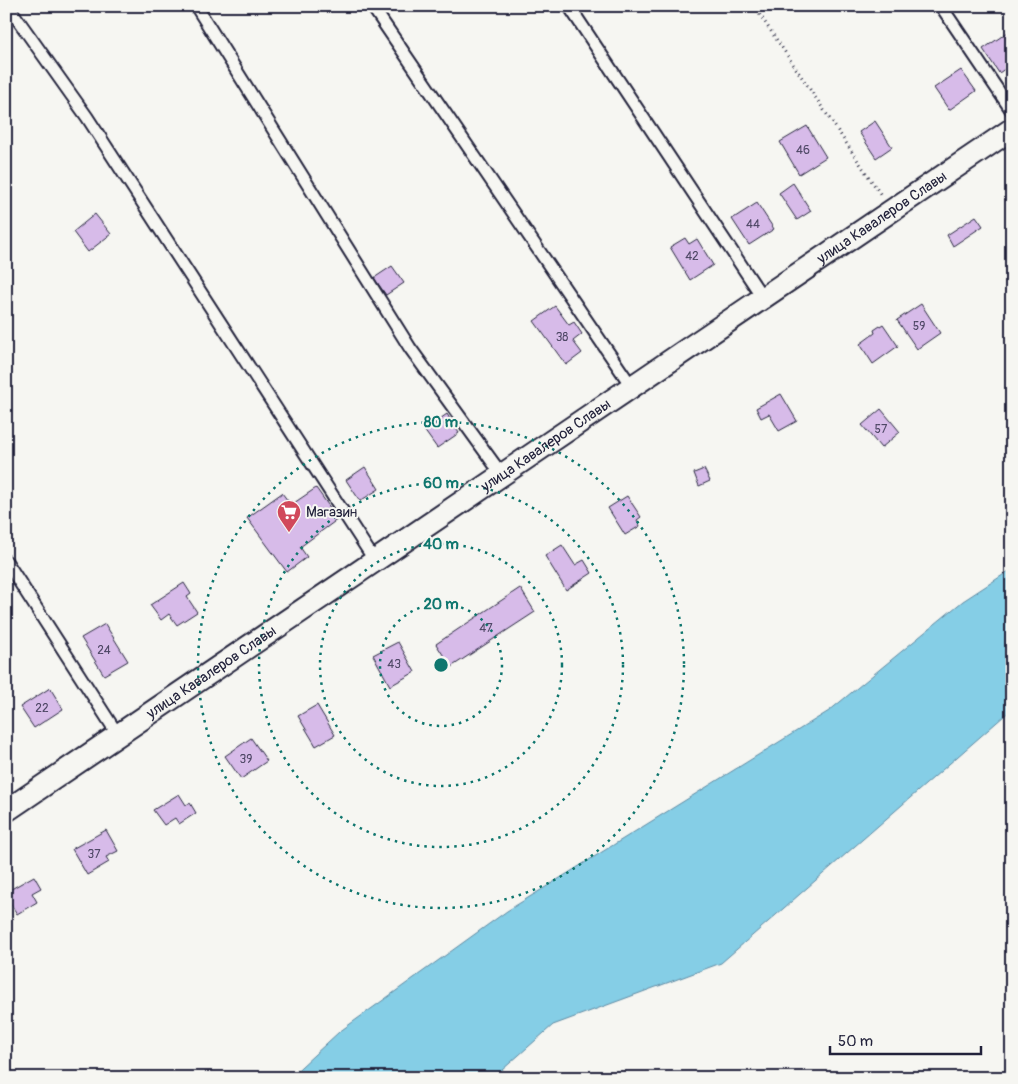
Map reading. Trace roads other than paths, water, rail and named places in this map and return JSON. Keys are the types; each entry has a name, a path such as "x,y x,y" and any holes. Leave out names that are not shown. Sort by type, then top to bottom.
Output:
{"street":[{"name":"улица Кавалеров Славы","path":"6,811 1012,129"}],"lane":[{"path":"8,6 87,117 374,561"},
{"path":"196,6 410,348 502,475"},
{"path":"372,6 632,387"},
{"path":"569,6 763,298"},
{"path":"941,6 1012,112"},
{"path":"6,560 118,735"}],"water":[{"path":"1012,569 1012,709 721,963 553,1025 493,1078 289,1078 339,1032 507,911 829,711 963,601"}],"place":[{"name":"Магазин","path":"289,533"}]}
